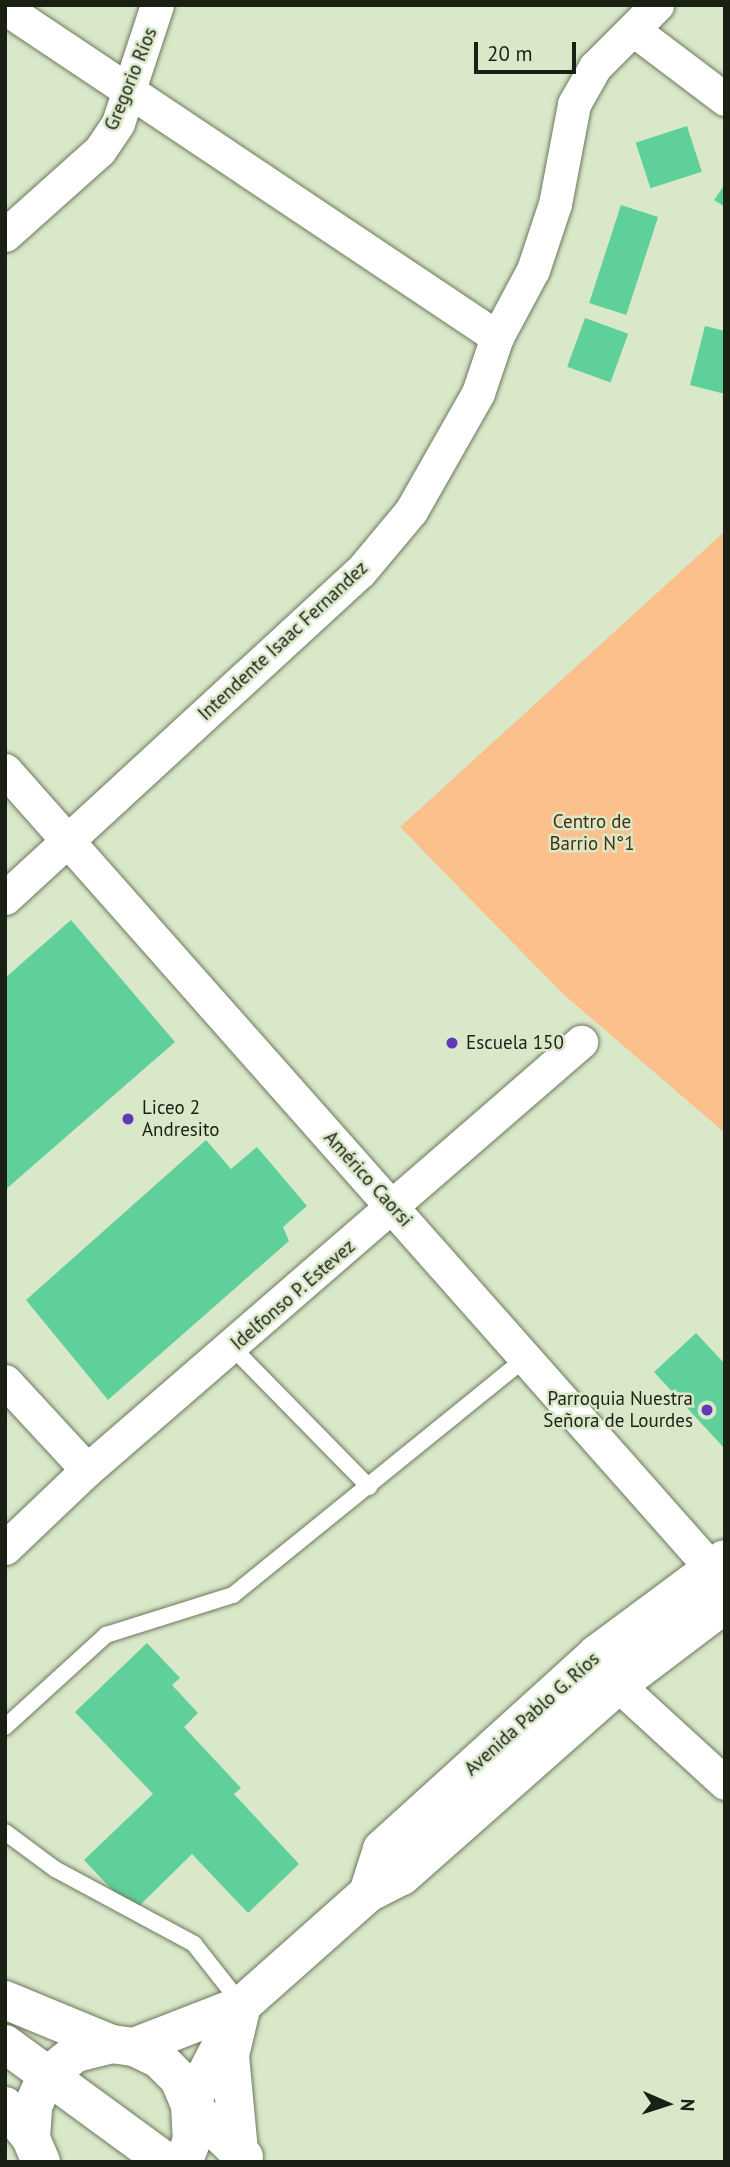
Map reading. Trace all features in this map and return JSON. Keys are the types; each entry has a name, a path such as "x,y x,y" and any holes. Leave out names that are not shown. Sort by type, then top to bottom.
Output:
{"main road":[{"name":"Avenida Pablo G. Ríos","path":"368,1893 382,1849 597,1654 720,1573"},
{"name":"Avenida Pablo G. Ríos","path":"190,2105 242,2005 368,1893 402,1876 618,1685 725,1604"},
{"path":"5,2000 159,2059 179,2079 190,2105 192,2140 183,2162"},
{"name":"Avenida Pablo G. Ríos","path":"46,2077 76,2053 123,2045 242,2005"},
{"path":"242,2005 230,2055 243,2156"},
{"path":"5,2044 46,2077 166,2162"},
{"path":"35,2153 33,2106 46,2077"},
{"path":"190,2105 243,2156"},
{"path":"5,2106 35,2153"}],"street":[{"name":"Gregorio Ríos","path":"5,235 100,150 118,123 127,86 145,48 158,5"},
{"name":"Intendente Isaac Fernandez","path":"5,898 69,843 360,572 411,512 478,393 497,337 533,270 555,204 574,104 595,67 635,31 657,5"},
{"path":"5,8 127,86 497,337"},
{"path":"635,31 725,99"},
{"name":"Américo Caorsi","path":"5,770 394,1207 524,1359 720,1573"},
{"name":"Idelfonso P. Estevez","path":"5,1548 87,1470 582,1042"},
{"path":"5,1381 87,1470"},
{"path":"618,1685 725,1783"}],"lane":[{"path":"232,1347 369,1488"},
{"path":"5,1727 106,1635 233,1595 369,1488 524,1359"},
{"path":"5,1832 55,1870 194,1944 242,2005"}],"green space":[{"name":"Centro de Barrio N°1","path":"725,531 725,1133 563,994 400,827"}],"building":[{"path":"687,126 702,172 650,188 636,143"},
{"path":"725,184 725,207 714,200"},
{"path":"621,205 658,217 626,315 589,303"},
{"path":"585,318 628,334 610,383 567,367"},
{"path":"705,326 725,331 725,394 690,385"},
{"path":"71,920 175,1042 5,1190 5,978"},
{"path":"206,1140 231,1169 257,1147 307,1206 283,1227 289,1241 108,1400 26,1300"},
{"name":"Parroquia Nuestra Señora de Lourdes","path":"696,1333 725,1364 725,1449 654,1372"},
{"path":"147,1643 180,1678 172,1685 198,1713 184,1727 241,1788 234,1794 299,1864 248,1913 192,1854 133,1912 84,1860 153,1794 75,1712"}],"place":[{"name":"Escuela 150","path":"452,1043"},
{"name":"Liceo 2 Andresito","path":"128,1119"},
{"name":"Parroquia Nuestra Señora de Lourdes","path":"707,1410"}]}
